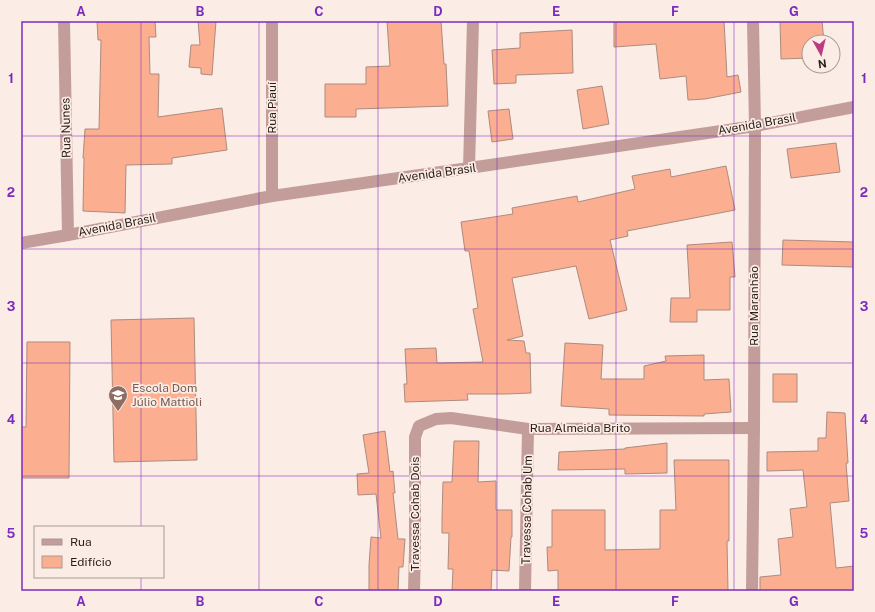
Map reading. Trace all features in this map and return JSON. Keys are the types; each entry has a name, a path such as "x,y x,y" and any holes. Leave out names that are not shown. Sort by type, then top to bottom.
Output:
{"street":[{"name":"Rua Nunes","path":"64,21 68,235"},
{"name":"Rua Piauí","path":"272,21 272,196"},
{"path":"469,168 473,21"},
{"name":"Rua Maranhão","path":"752,591 755,126 753,21"},
{"name":"Avenida Brasil","path":"21,243 272,196 755,126 854,107"},
{"name":"Rua Almeida Brito","path":"415,437 419,426 436,418 451,418 528,429 754,428"},
{"name":"Travessa Cohab Um","path":"525,591 528,429"},
{"name":"Travessa Cohab Dois","path":"414,591 415,437"}],"building":[{"path":"97,21 155,21 156,37 149,37 150,74 159,74 158,117 222,108 227,150 172,158 172,164 126,165 125,213 83,211 83,158 85,129 99,129 101,40 98,40"},
{"path":"198,21 216,21 212,75 201,74 201,68 189,67 191,45 200,45"},
{"path":"387,21 441,21 444,64 446,64 448,106 356,109 356,117 325,117 325,84 366,84 366,67 390,66"},
{"path":"614,21 724,21 727,77 738,75 741,92 705,99 688,100 686,76 660,79 656,44 614,47"},
{"path":"780,21 822,21 823,34 801,34 801,58 781,59"},
{"path":"572,30 573,73 516,75 516,83 494,84 492,50 520,48 520,33"},
{"path":"602,86 609,124 583,129 577,90"},
{"path":"509,109 513,139 492,142 488,111"},
{"path":"836,143 840,172 791,178 787,149"},
{"path":"726,166 735,210 627,231 628,236 610,240 627,310 589,319 576,266 512,278 523,336 507,340 524,341 526,353 530,353 531,393 467,394 468,400 405,402 404,384 407,384 405,349 436,348 437,363 483,362 473,309 478,308 469,251 465,251 461,222 513,214 512,208 577,196 578,202 635,189 632,176 670,169 671,177"},
{"path":"783,240 854,242 854,267 782,265"},
{"path":"732,242 735,277 730,277 730,310 697,310 697,322 670,322 671,298 690,298 687,245"},
{"path":"194,318 197,460 114,462 111,320"},
{"path":"27,342 70,342 69,478 21,478 21,427 26,427"},
{"path":"565,343 603,345 601,379 644,379 644,366 666,361 665,356 704,355 704,380 729,379 731,412 704,414 704,416 609,415 609,409 561,406"},
{"path":"773,374 797,374 797,402 773,402"},
{"path":"827,412 845,413 848,463 846,463 849,501 830,503 836,568 854,566 854,591 760,591 760,577 781,575 778,539 793,537 790,509 807,507 803,470 767,471 767,452 818,451 818,438 826,438"},
{"path":"385,431 390,472 393,471 395,493 393,493 398,539 405,539 403,567 399,567 398,591 369,591 371,537 381,538 376,494 358,495 357,474 369,473 363,435"},
{"path":"454,441 479,441 478,482 496,481 496,510 512,510 512,537 509,571 492,570 491,591 452,591 453,569 448,569 449,533 442,533 442,517 443,482 452,482"},
{"path":"667,443 667,473 625,474 625,469 558,470 559,452 625,449"},
{"path":"674,460 729,460 729,541 727,541 728,591 558,591 558,570 548,571 547,547 552,547 552,510 605,510 605,550 660,549 660,510 676,510"}],"place":[{"name":"Escola Dom Júlio Mattioli","path":"118,412"}]}
